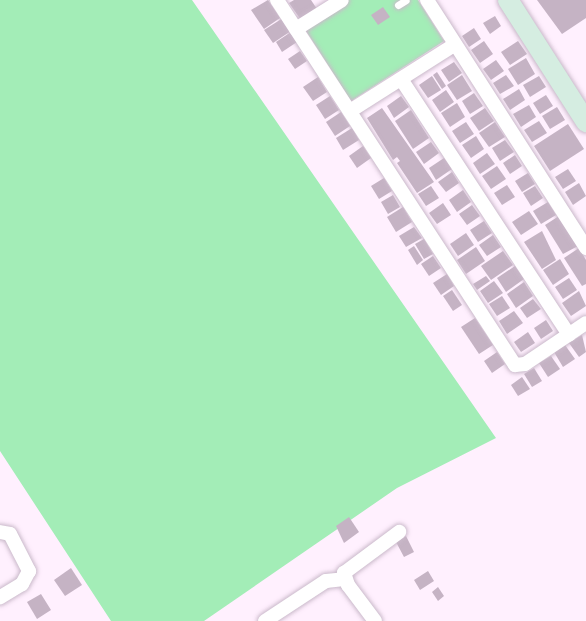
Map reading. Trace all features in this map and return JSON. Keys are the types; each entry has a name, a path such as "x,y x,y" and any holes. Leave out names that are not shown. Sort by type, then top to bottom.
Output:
{"street":[{"path":"277,0 515,365 520,366 586,323"},
{"path":"296,29 342,0"},
{"path":"427,0 586,248"},
{"path":"507,0 578,102 586,122"},
{"path":"350,111 454,45"},
{"path":"401,79 569,335"},
{"path":"0,532 10,534 29,571 22,584 0,597"},
{"path":"375,621 344,579 345,573 399,532"},
{"path":"265,621 326,581 344,579"}],"lane":[{"path":"398,5 406,0"}],"green space":[{"path":"0,0 192,0 496,438 397,488 204,621 111,621 0,451"},
{"path":"345,0 418,0 444,41 351,101 303,26"}],"building":[{"path":"268,0 280,18 264,29 251,10"},
{"path":"294,0 311,0 317,9 301,20 289,3"},
{"path":"537,0 586,0 586,18 562,34"},
{"path":"383,7 390,17 378,25 371,15"},
{"path":"495,16 501,26 490,34 483,23"},
{"path":"283,18 291,31 273,43 264,30"},
{"path":"474,28 481,39 469,47 462,36"},
{"path":"291,32 297,42 282,52 276,42"},
{"path":"484,41 493,54 480,63 471,50"},
{"path":"518,41 527,54 510,65 501,52"},
{"path":"300,51 307,61 295,69 288,59"},
{"path":"526,58 535,74 518,85 508,69"},
{"path":"496,60 504,71 491,80 483,69"},
{"path":"454,62 462,73 449,82 441,70"},
{"path":"437,72 446,86 442,89 433,75"},
{"path":"462,75 472,91 457,100 447,85"},
{"path":"506,75 514,86 500,94 493,83"},
{"path":"432,76 441,90 428,98 419,85"},
{"path":"539,76 546,87 530,97 523,85"},
{"path":"318,77 327,92 313,101 303,87"},
{"path":"519,89 525,100 510,110 503,99"},
{"path":"446,90 454,102 440,112 432,100"},
{"path":"474,93 483,106 470,114 462,101"},
{"path":"546,95 553,106 540,114 533,103"},
{"path":"330,96 339,110 325,119 316,105"},
{"path":"401,96 409,107 394,118 387,106"},
{"path":"457,103 465,117 450,127 441,113"},
{"path":"529,105 536,117 521,127 513,114"},
{"path":"557,107 565,120 550,129 542,116"},
{"path":"382,108 434,182 417,193 397,163 400,161 397,157 393,160 367,118"},
{"path":"485,108 494,121 479,131 470,118"},
{"path":"411,110 429,138 413,149 395,121"},
{"path":"341,112 350,126 335,136 326,122"},
{"path":"539,121 547,133 532,142 524,130"},
{"path":"466,122 474,134 460,143 452,131"},
{"path":"495,122 505,137 489,147 479,133"},
{"path":"568,124 584,149 550,171 534,146"},
{"path":"352,128 359,140 343,150 336,138"},
{"path":"476,136 484,149 471,158 462,145"},
{"path":"505,140 514,152 500,161 492,148"},
{"path":"431,142 439,153 424,164 416,152"},
{"path":"363,146 371,158 357,168 349,156"},
{"path":"487,153 495,164 480,174 473,163"},
{"path":"515,155 522,166 510,174 503,163"},
{"path":"444,158 452,169 436,180 429,168"},
{"path":"497,166 506,179 491,189 482,176"},
{"path":"568,169 576,181 563,189 555,177"},
{"path":"452,172 459,183 446,192 438,182"},
{"path":"528,173 535,184 522,192 515,181"},
{"path":"384,178 392,191 379,199 371,186"},
{"path":"579,183 586,196 573,205 565,192"},
{"path":"507,185 515,197 502,205 494,193"},
{"path":"431,186 439,198 426,206 418,194"},
{"path":"535,186 543,198 531,206 523,193"},
{"path":"463,190 471,202 457,212 449,200"},
{"path":"393,195 400,207 388,214 381,202"},
{"path":"548,202 556,215 541,224 533,211"},
{"path":"443,203 451,215 437,224 429,213"},
{"path":"472,205 480,216 467,225 459,214"},
{"path":"403,207 412,222 396,232 387,217"},
{"path":"529,211 538,224 521,235 512,222"},
{"path":"559,216 578,246 563,254 545,225"},
{"path":"484,221 492,233 478,242 470,230"},
{"path":"414,227 422,238 406,247 399,236"},
{"path":"542,231 556,260 542,269 524,242"},
{"path":"466,233 474,245 458,256 450,244"},
{"path":"493,235 501,247 487,256 479,245"},
{"path":"424,239 433,254 424,259 415,244"},
{"path":"414,246 423,260 417,265 408,250"},
{"path":"476,247 485,261 466,274 457,260"},
{"path":"579,248 586,260 586,284 582,286 564,258"},
{"path":"503,251 513,265 491,280 481,266"},
{"path":"433,256 441,268 429,276 421,264"},
{"path":"560,259 569,274 553,285 543,270"},
{"path":"515,266 524,279 506,292 497,278"},
{"path":"447,274 454,286 441,295 433,283"},
{"path":"486,276 490,281 477,290 473,284"},
{"path":"569,278 577,290 563,299 555,287"},
{"path":"494,281 503,293 488,303 480,291"},
{"path":"524,282 533,296 516,308 507,294"},
{"path":"452,290 462,305 453,311 443,296"},
{"path":"579,291 586,306 571,316 562,303"},
{"path":"502,296 510,308 497,316 489,304"},
{"path":"533,299 541,309 527,318 520,308"},
{"path":"514,311 523,323 507,334 499,321"},
{"path":"475,318 493,345 479,354 461,327"},
{"path":"546,320 553,331 541,339 534,328"},
{"path":"528,332 535,343 521,352 514,342"},
{"path":"582,335 586,352 579,357 569,343"},
{"path":"565,345 575,359 563,367 554,352"},
{"path":"497,352 505,364 492,373 484,361"},
{"path":"551,356 560,369 548,377 539,363"},
{"path":"534,368 542,381 532,387 524,374"},
{"path":"522,377 530,389 518,396 511,385"},
{"path":"349,517 359,532 344,543 336,526"},
{"path":"406,536 414,552 404,557 396,542"},
{"path":"71,568 82,585 65,596 54,580"},
{"path":"428,571 434,581 420,590 414,580"},
{"path":"438,587 444,596 438,601 432,592"},
{"path":"41,594 51,610 37,619 27,602"}]}
